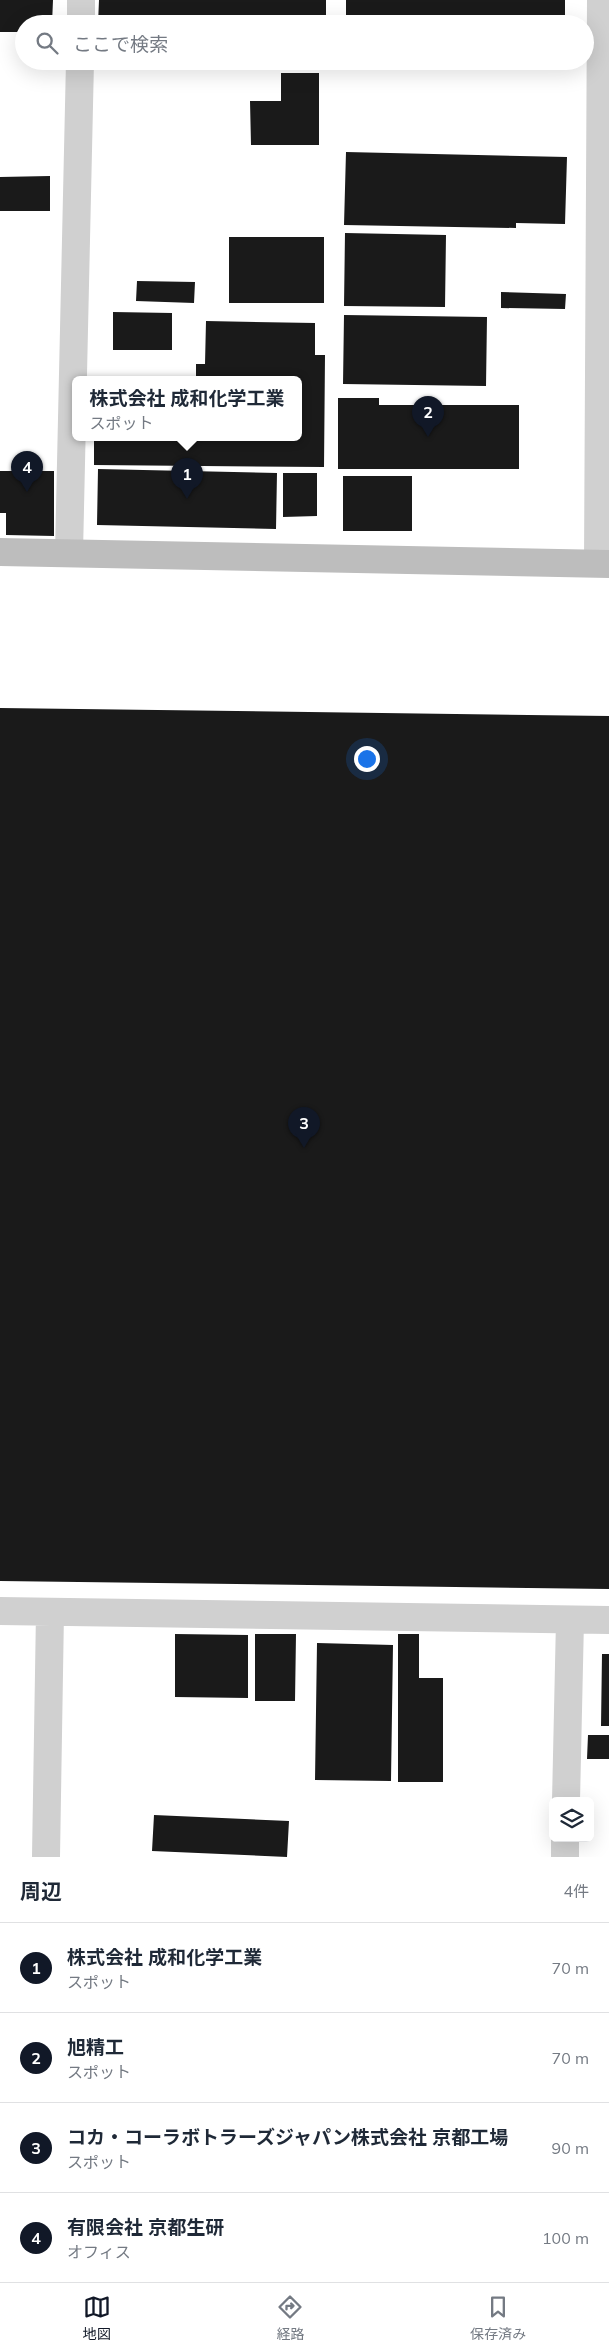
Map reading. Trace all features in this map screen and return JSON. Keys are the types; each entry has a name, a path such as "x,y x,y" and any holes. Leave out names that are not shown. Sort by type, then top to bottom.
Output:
{"street":[{"path":"81,0 81,15"},
{"path":"0,552 603,563 601,0"},
{"path":"73,376 80,70"},
{"path":"69,553 72,419"},
{"path":"0,1611 609,1620"},
{"path":"46,1857 50,1612"},
{"path":"566,1797 570,1620"},
{"path":"565,1842 565,1857"}],"building":[{"path":"0,0 53,0 52,15 15,15 15,32 0,32"},
{"path":"99,0 326,0 326,15 98,15"},
{"path":"346,0 565,0 565,15 346,15"},
{"path":"281,73 319,73 319,145 251,145 250,101 281,101"},
{"path":"346,152 567,157 565,224 516,223 516,228 344,225"},
{"path":"50,176 50,211 0,211 0,177"},
{"path":"345,233 446,235 445,307 344,306"},
{"path":"229,237 324,237 324,303 229,303"},
{"path":"137,281 195,282 194,303 136,301"},
{"path":"501,292 566,294 565,309 501,308"},
{"path":"113,312 172,313 172,350 113,350"},
{"path":"344,315 487,317 486,386 343,384"},
{"path":"206,321 315,323 315,355 325,355 324,467 94,465 94,441 302,441 302,376 196,376 196,364 205,364"},
{"path":"338,398 379,398 379,405 519,405 519,469 338,469"},
{"path":"98,469 277,473 276,529 97,525"},
{"path":"0,471 54,471 54,536 6,535 6,513 0,513"},
{"path":"283,473 317,473 317,516 283,517"},
{"path":"343,476 412,476 412,531 343,531"},
{"path":"0,708 609,716 609,1589 0,1581"},
{"path":"175,1634 248,1635 248,1698 175,1697"},
{"path":"255,1634 296,1634 295,1701 255,1701"},
{"path":"398,1634 419,1634 419,1678 443,1678 443,1782 398,1782"},
{"path":"317,1643 393,1645 391,1781 315,1780"},
{"path":"602,1654 609,1654 609,1726 601,1726"},
{"path":"588,1735 609,1735 609,1759 587,1759"},
{"path":"154,1815 289,1821 287,1857 152,1851"}],"place":[{"name":"旭精工","path":"428,437"},
{"name":"有限会社 京都生研","path":"27,492"},
{"name":"株式会社 成和化学工業","path":"187,499"},
{"name":"コカ・コーラボトラーズジャパン株式会社 京都工場","path":"304,1148"}]}
